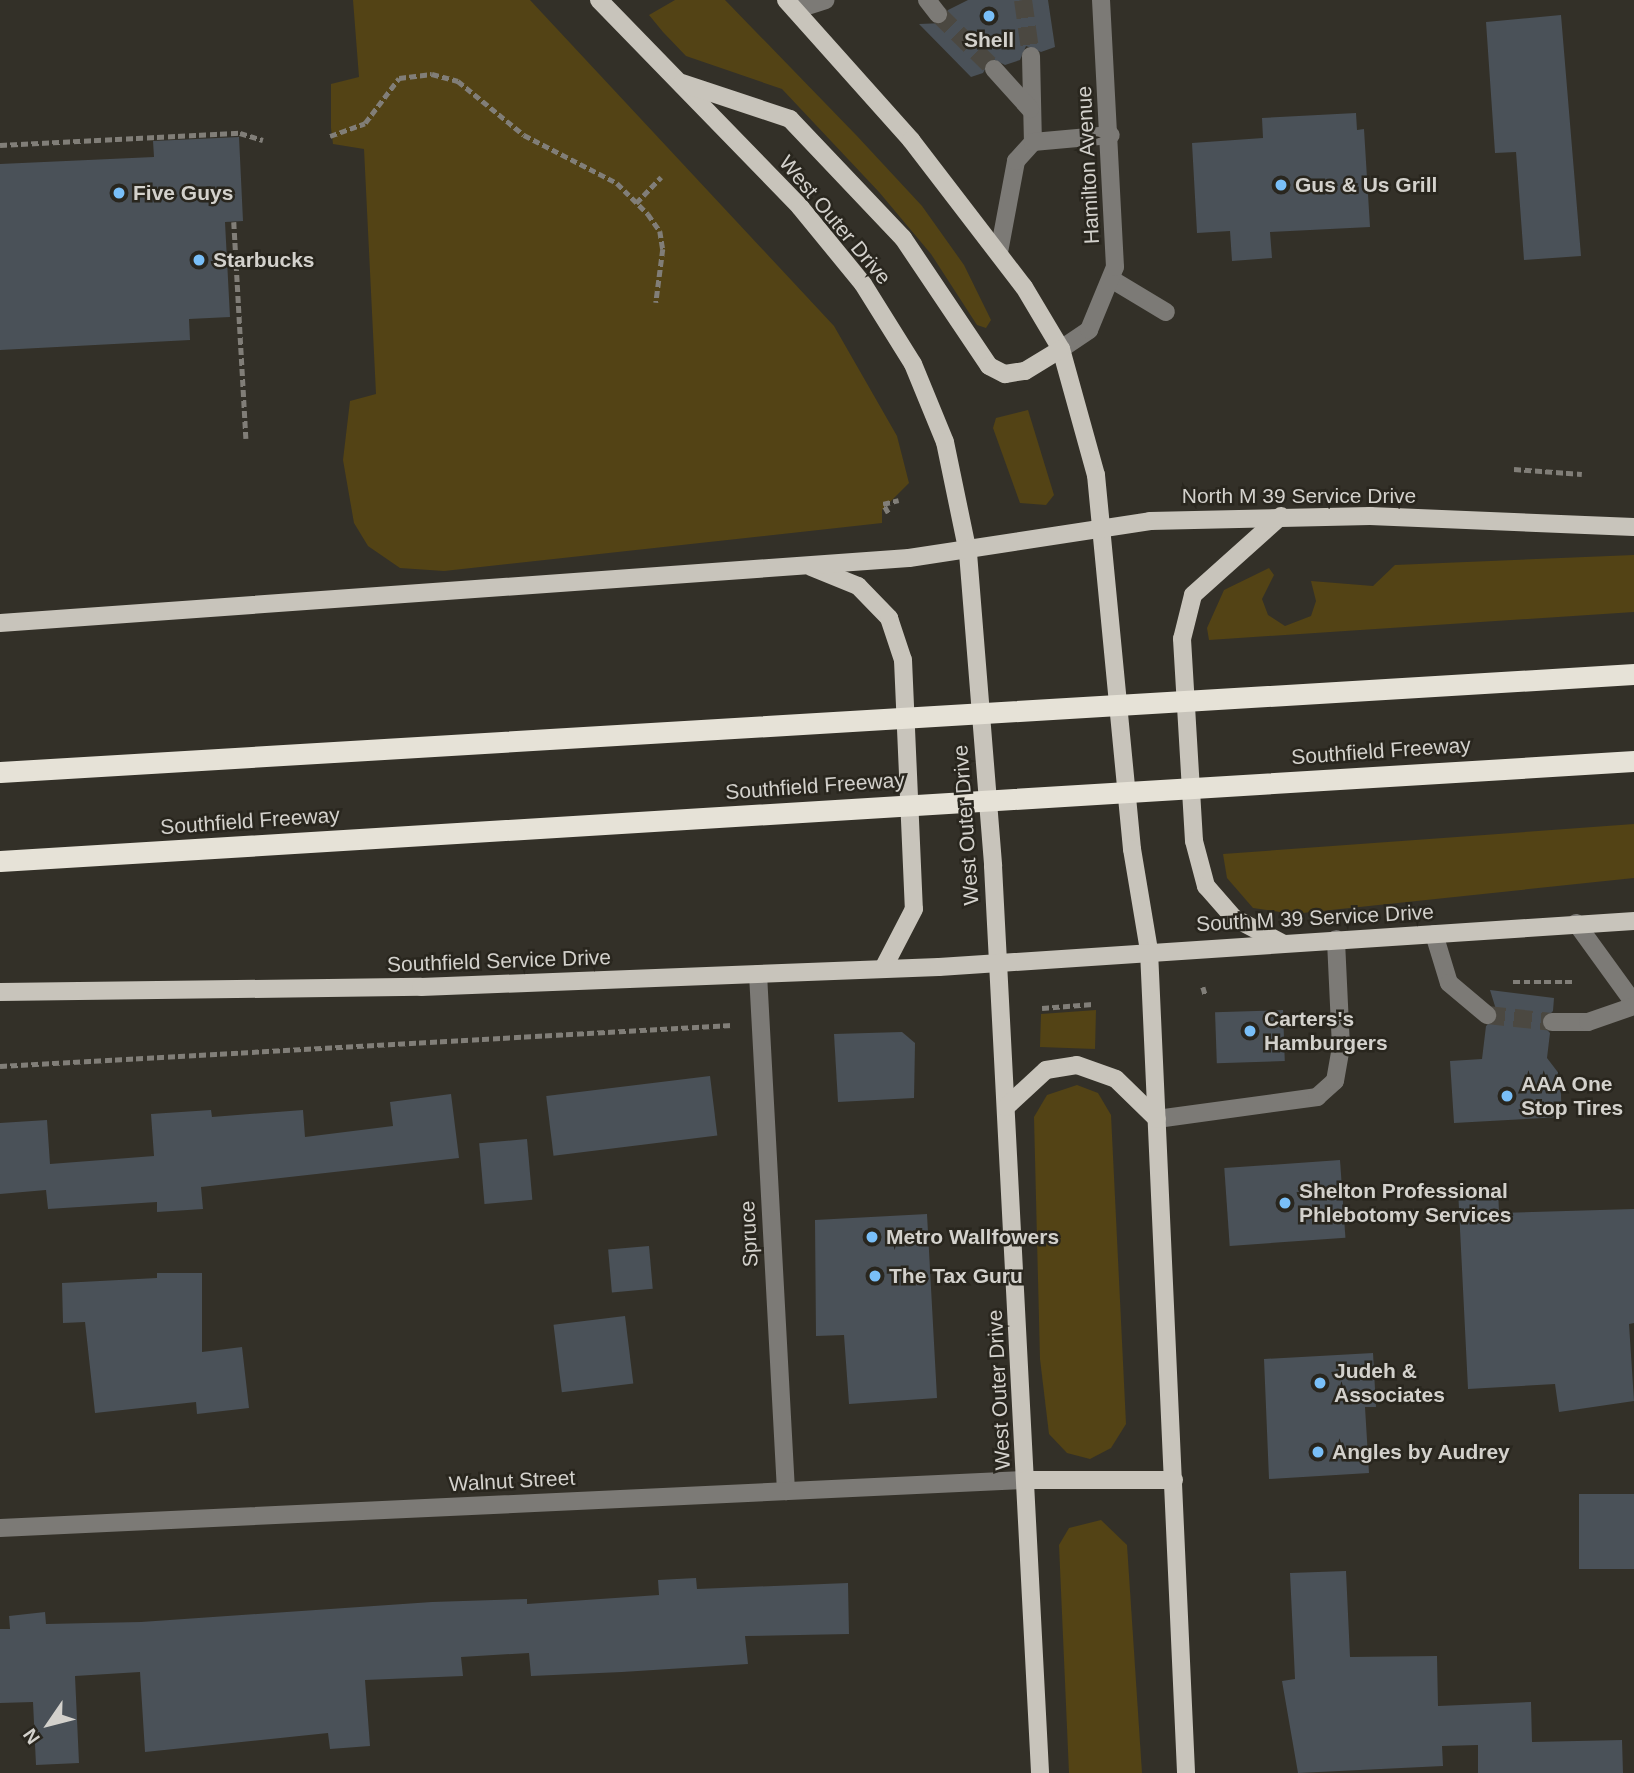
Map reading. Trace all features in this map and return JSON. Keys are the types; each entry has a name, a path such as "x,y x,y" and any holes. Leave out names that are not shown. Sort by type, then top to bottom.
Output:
{"highway":[{"path":"0,772 1634,674"},
{"name":"Southfield Freeway","path":"0,861 1634,761"}],"main road":[{"name":"West Outer Drive","path":"599,0 808,217 863,284 913,364 945,442 968,553 993,866 1040,1773"},
{"path":"791,5 911,140 999,252 1062,349 1105,528 1132,849 1149,951 1186,1773"},
{"path":"679,82 790,118 903,238 989,366 1005,373 1025,371 1062,349"},
{"path":"1281,516 1193,595 1182,639 1194,841 1206,886 1234,918 1282,943"},
{"name":"North M 39 Service Drive","path":"968,553 1105,528 1281,516 1634,527"},
{"path":"0,623 968,553"},
{"path":"805,564 858,586 888,618 903,660 916,873 914,909 885,965"},
{"name":"South M 39 Service Drive","path":"999,963 1634,921"},
{"name":"Southfield Service Drive","path":"0,992 408,988 758,974 885,965 999,963"},
{"path":"1006,1107 1046,1070 1077,1065 1116,1079 1157,1119"},
{"path":"1026,1480 1174,1480"}],"street":[{"path":"791,5 825,0"},
{"name":"Hamilton Avenue","path":"1062,349 1089,330 1111,279 1116,220 1101,0"},
{"path":"1031,56 1030,109 1033,142"},
{"path":"994,69 1030,109"},
{"path":"999,252 1016,161 1033,142 1111,135"},
{"path":"1111,279 1166,312"},
{"path":"1552,1023 1588,1022 1634,1005 1576,923"},
{"path":"1434,934 1449,983 1487,1015"},
{"path":"1157,1119 1317,1097 1335,1081 1341,1047 1336,939"},
{"name":"Spruce","path":"758,974 786,1491"},
{"name":"Walnut Street","path":"0,1528 1026,1480"}],"path":[{"path":"330,136 365,123 399,78 432,74 458,80 524,135 589,166 636,203 660,231 656,303"},
{"path":"0,145 240,134 264,140"},
{"path":"636,203 661,177"},
{"path":"234,222 246,439"},
{"path":"1514,469 1583,474"},
{"path":"888,513 883,504 899,500"},
{"path":"1513,982 1572,982"},
{"path":"1203,988 1206,997"},
{"path":"1042,1008 1093,1004"},
{"path":"0,1066 744,1025"}],"shaded area":[{"path":"353,0 530,0 834,326 897,436 909,483 882,510 882,523 444,571 400,568 368,546 354,523 343,460 350,401 376,394 364,149 333,144 331,128 331,84 359,77"},
{"path":"675,0 725,0 857,136 922,206 964,265 991,320 986,328 977,325 931,254 879,192 782,89 686,56 663,32 649,15"},
{"path":"1028,410 1054,495 1046,505 1020,503 993,428 996,418"},
{"path":"1634,555 1634,612 1209,640 1207,628 1224,590 1269,568 1274,575 1262,599 1268,615 1285,626 1311,616 1316,601 1311,581 1373,586 1395,565"},
{"path":"1634,824 1634,878 1293,914 1253,908 1227,878 1223,854"},
{"path":"1096,1010 1095,1049 1040,1047 1041,1014"},
{"path":"1077,1085 1098,1093 1111,1115 1126,1424 1111,1448 1090,1459 1067,1453 1049,1434 1040,1359 1034,1117 1047,1095"},
{"path":"1101,1520 1127,1545 1142,1773 1069,1773 1059,1545 1069,1528"}],"building":[{"path":"968,0 1048,0 1055,47 1041,52 1026,46 1020,60 1005,65 991,58 983,73 971,77 919,24 944,23 948,10"},
{"path":"1561,15 1581,256 1524,260 1516,152 1495,153 1486,22"},
{"name":"Gus & Us Grill","path":"1356,113 1357,130 1364,129 1370,227 1270,232 1272,258 1232,261 1230,231 1197,233 1192,143 1263,138 1262,118"},
{"path":"239,137 243,221 225,222 230,317 189,319 190,340 0,350 0,164 154,157 153,141"},
{"name":"AAA One Stop Tires","path":"1490,990 1554,998 1553,1011 1541,1023 1550,1033 1547,1058 1560,1075 1562,1117 1454,1123 1450,1061 1482,1059 1486,1026 1498,1016"},
{"name":"Carters's Hamburgers","path":"1283,1010 1285,1061 1217,1063 1215,1012"},
{"path":"902,1032 915,1043 914,1098 838,1102 834,1034"},
{"path":"710,1076 717,1136 554,1156 546,1096"},
{"path":"451,1094 459,1158 201,1187 203,1209 157,1212 157,1202 48,1209 46,1190 0,1194 0,1123 47,1120 50,1164 154,1156 151,1114 211,1110 212,1117 303,1110 305,1137 393,1126 390,1102"},
{"path":"527,1139 532,1200 484,1204 479,1143"},
{"name":"Shelton Professional Phlebotomy Services","path":"1340,1160 1345,1238 1230,1246 1224,1168"},
{"path":"1498,1187 1499,1213 1634,1209 1634,1323 1629,1324 1634,1401 1559,1412 1555,1384 1468,1389 1458,1189"},
{"path":"927,1214 937,1398 849,1404 844,1335 816,1336 815,1220"},
{"path":"649,1246 653,1289 612,1292 608,1250"},
{"path":"157,1273 202,1273 202,1352 242,1347 249,1408 197,1414 196,1402 95,1413 85,1322 63,1323 62,1283 157,1278"},
{"path":"625,1316 633,1383 562,1392 554,1325"},
{"path":"1373,1353 1376,1407 1365,1407 1369,1473 1269,1479 1264,1359"},
{"path":"1579,1494 1634,1494 1634,1569 1579,1569"},
{"path":"1346,1571 1350,1657 1437,1656 1438,1706 1531,1702 1532,1742 1622,1740 1623,1773 1478,1773 1478,1745 1442,1746 1443,1766 1298,1773 1282,1681 1295,1679 1290,1573"},
{"path":"696,1578 697,1589 848,1583 849,1634 745,1636 748,1664 622,1672 531,1676 529,1653 461,1657 463,1676 365,1680 370,1746 330,1749 328,1733 145,1752 140,1672 75,1676 79,1763 36,1765 33,1702 0,1703 0,1629 10,1629 9,1616 45,1612 46,1624 141,1622 432,1602 527,1599 527,1604 659,1595 658,1580"}],"tunnel":[{"path":"1023,0 1031,56"},
{"path":"938,14 994,69"},
{"path":"1487,1015 1552,1022"}],"place":[{"name":"Shell","path":"989,16"},
{"name":"Gus & Us Grill","path":"1281,185"},
{"name":"Five Guys","path":"119,193"},
{"name":"Starbucks","path":"199,260"},
{"name":"Carters's Hamburgers","path":"1250,1031"},
{"name":"AAA One Stop Tires","path":"1507,1096"},
{"name":"Shelton Professional Phlebotomy Services","path":"1285,1203"},
{"name":"Metro Wallfowers","path":"872,1237"},
{"name":"The Tax Guru","path":"875,1276"},
{"name":"Judeh & Associates","path":"1320,1383"},
{"name":"Angles by Audrey","path":"1318,1452"}]}
